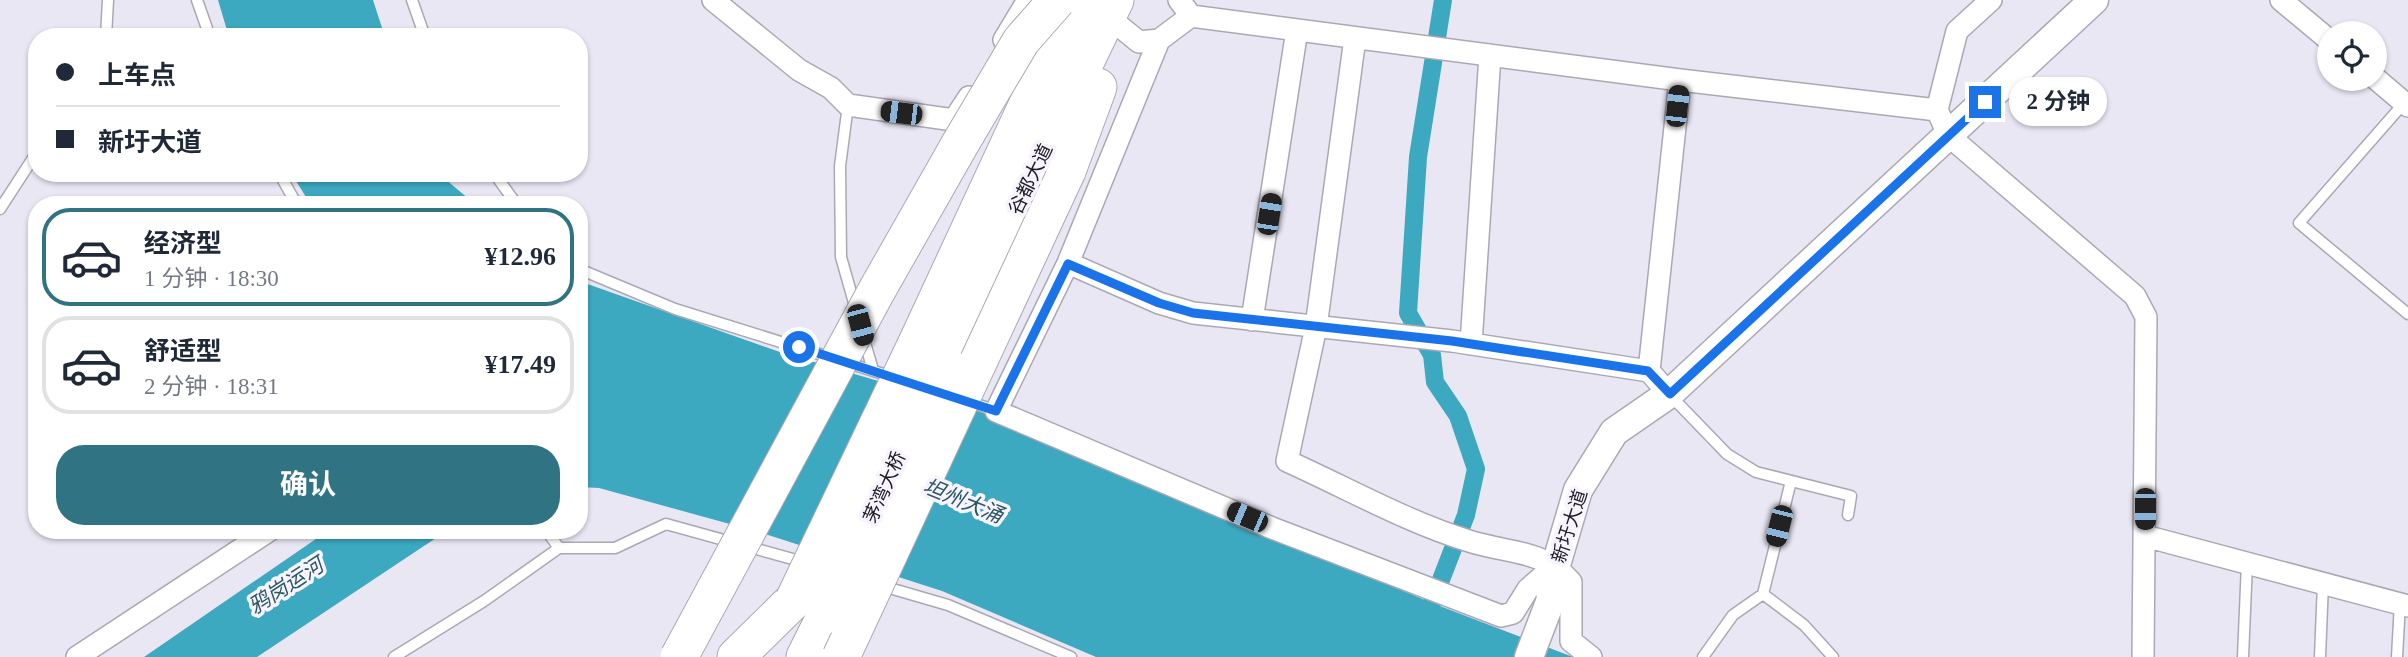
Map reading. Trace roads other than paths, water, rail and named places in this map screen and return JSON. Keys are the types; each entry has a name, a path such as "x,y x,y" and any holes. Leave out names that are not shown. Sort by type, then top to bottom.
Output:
{"highway":[{"path":"679,657 877,290 960,144 1021,41 1057,0"},
{"path":"841,657 1067,171 1102,77 1099,9"},
{"name":"谷都大道","path":"932,365 1099,9"},
{"name":"茅湾大桥","path":"810,608 932,365"},
{"path":"736,657 810,608"},
{"path":"766,657 810,608"},
{"path":"805,657 810,608"},
{"path":"810,608 817,657"}],"street":[{"path":"713,0 799,70 831,88 848,105 954,120 1028,0"},
{"path":"1991,0 1957,30 1937,110 1948,136 2135,296 2146,317 2143,657"},
{"name":"新圩大道","path":"1530,657 1550,602 1556,565 1578,490 1614,432 1670,394 2094,0"},
{"path":"2281,0 2317,30"},
{"path":"1556,565 1528,589 1513,612 1501,616 1272,528 996,411 1068,264 1159,40 1185,8 1297,30 1355,38 1937,110"},
{"path":"1099,9 1139,42 1159,40"},
{"path":"1252,320 1297,30"},
{"path":"1355,38 1316,327 1287,461 1469,541 1556,565 1571,582 1571,641 1591,657"},
{"path":"1471,344 1490,55"},
{"path":"1648,371 1680,80"},
{"path":"2387,88 2406,104"},
{"path":"1068,264 1159,303 1193,313 1471,344 1648,371 1670,394"},
{"path":"2145,536 2404,605"},
{"path":"77,657 256,539"}],"lane":[{"path":"106,28 108,0"},
{"path":"197,0 207,28"},
{"path":"412,0 422,28"},
{"path":"2406,104 2299,223 2408,314"},
{"path":"848,105 840,166 842,257 873,370"},
{"path":"0,209 28,166"},
{"path":"588,273 675,309 873,370 932,365"},
{"path":"1670,394 1727,454 1756,472 1851,496 1848,515"},
{"path":"951,395 996,411"},
{"path":"1703,657 1733,615 1763,594 1791,481"},
{"path":"394,657 484,601 559,548 615,548 666,524 851,576"},
{"path":"553,539 559,548"},
{"path":"2243,657 2247,563"},
{"path":"863,580 948,606 1071,657"},
{"path":"2320,657 2323,583"},
{"path":"1763,594 1804,625 1833,657"},
{"path":"2397,657 2404,605"}],"water":[{"path":"218,0 373,0 382,28 226,28"},
{"path":"297,182 449,182 465,196 305,196"},
{"name":"坦州大涌","path":"588,284 777,351 986,413 1432,603 1573,657 1096,657 942,591 759,532 599,488 588,487"},
{"name":"鸦岗运河","path":"316,539 434,539 257,657 144,657"}],"waterway":[{"path":"1432,603 1466,515 1476,469 1458,416 1435,382 1432,355 1408,313 1418,157 1443,0"}]}
